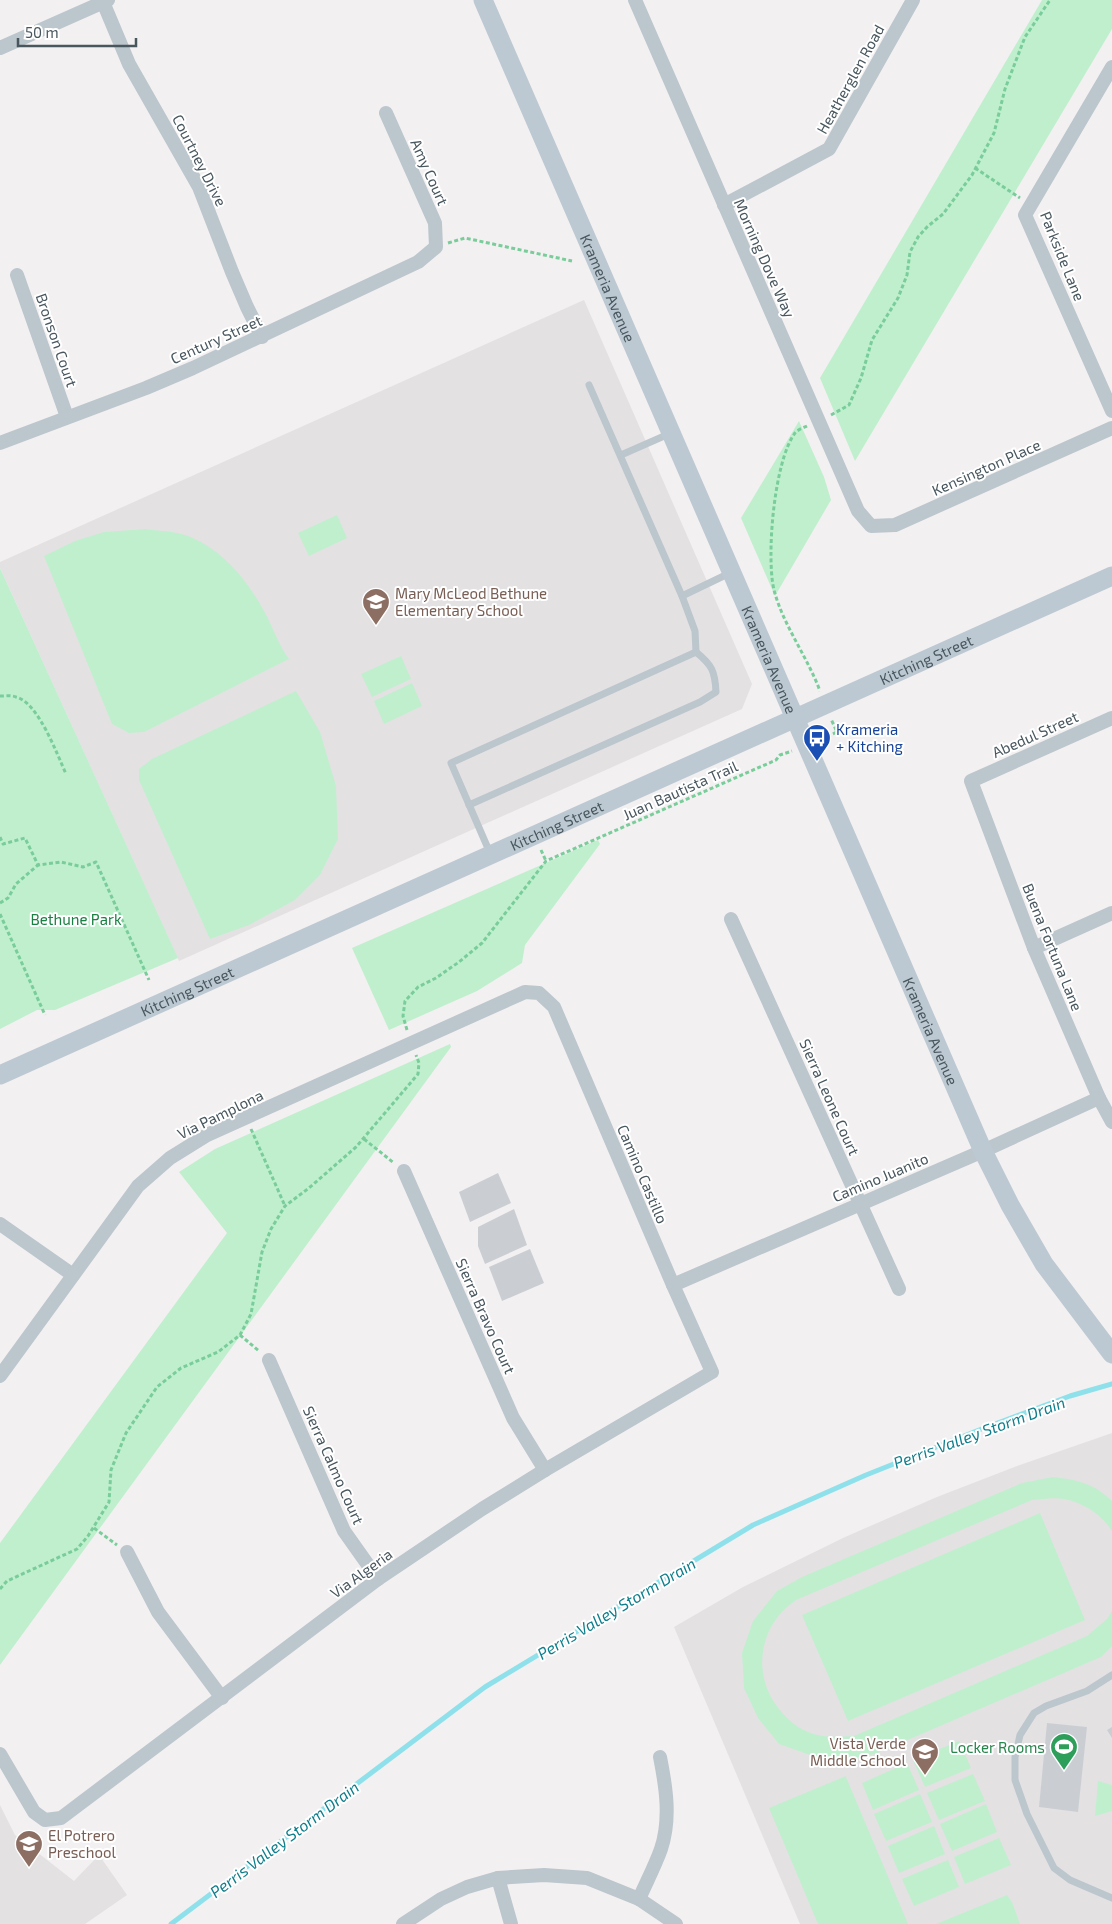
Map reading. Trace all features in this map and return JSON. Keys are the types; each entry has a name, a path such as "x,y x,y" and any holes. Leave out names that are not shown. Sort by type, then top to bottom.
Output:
{"street":[{"name":"Krameria Avenue","path":"484,0 983,1151 1010,1206 1044,1264 1109,1351"},
{"name":"Morning Dove Way","path":"635,0 858,511 871,526"},
{"name":"Heatherglen Road","path":"724,205 829,150 913,0"},
{"path":"0,48 105,1"},
{"name":"Courtney Drive","path":"105,1 130,64 199,187 232,272 262,337"},
{"name":"Parkside Lane","path":"1112,67 1025,215 1112,411"},
{"name":"Amy Court","path":"386,113 435,223 436,247"},
{"name":"Century Street","path":"0,443 146,388 262,337 418,262 436,247"},
{"name":"Bronson Court","path":"17,274 67,417"},
{"name":"Kensington Place","path":"871,526 895,525 1112,428"},
{"name":"Kitching Street","path":"0,1075 1112,576"},
{"name":"Abedul Street","path":"971,781 1112,718"},
{"name":"Buena Fortuna Lane","path":"971,781 1034,948 1099,1098 1112,1122"},
{"path":"1034,948 1112,913"},
{"name":"Sierra Leone Court","path":"731,918 898,1289"},
{"name":"Via Pamplona","path":"0,1376 138,1186 170,1158 207,1135 525,992 540,993"},
{"name":"Camino Castillo","path":"540,993 554,1007 712,1372"},
{"name":"Camino Juanito","path":"673,1285 983,1151 1099,1098"},
{"name":"Sierra Bravo Court","path":"404,1171 513,1418 545,1470"},
{"path":"0,1224 73,1275"},
{"name":"Sierra Calmo Court","path":"269,1360 344,1531 378,1580"},
{"name":"Via Algeria","path":"0,1754 34,1812 45,1820 60,1818 378,1580 482,1509 712,1372"},
{"path":"128,1552 158,1612 222,1698"},
{"path":"639,1900 661,1848 667,1816 660,1756"},
{"path":"403,1924 441,1900 467,1887 498,1878 544,1875 588,1878 639,1900 676,1924"},
{"path":"498,1878 512,1924"}],"lane":[{"path":"589,385 682,596 695,631 696,652"},
{"path":"621,455 672,433"},
{"path":"682,596 732,572"},
{"path":"469,805 700,702 716,692 715,675 708,661 696,652"},
{"path":"491,856 451,763 696,652"},
{"path":"1112,1676 1087,1691 1046,1706 1034,1713 1020,1735 1015,1757 1016,1780 1027,1814 1054,1868 1070,1880 1112,1898"}],"path":[{"path":"814,675 778,602 774,588 770,552 782,461 796,432 818,420 837,413 849,405 862,378 872,340 898,298 907,275 910,252 927,227 943,214 975,168 994,133 1005,89 1026,37 1050,0"},
{"path":"975,168 1005,189 1032,204"},
{"path":"436,247 465,238 572,261"},
{"path":"0,696 17,697 32,708 40,717 66,774"},
{"name":"Juan Bautista Trail","path":"0,1589 7,1581 77,1550 94,1528 110,1502 111,1470 126,1433 157,1387 181,1368 218,1352 240,1335 251,1314 262,1252 271,1229 285,1206 309,1188 364,1138 418,1074 420,1063 411,1043 403,1016 405,1001 418,987 452,967 482,943 546,860 776,760 780,756"},
{"path":"0,837 3,844 25,838 38,865"},
{"path":"0,903 8,898 16,884 38,865 61,862 83,867 96,862 149,980"},
{"path":"0,914 45,1015"},
{"path":"246,1118 285,1206"},
{"path":"364,1138 404,1171"},
{"path":"240,1335 269,1360"},
{"path":"94,1528 128,1552"}],"shaded area":[{"name":"Mary McLeod Bethune Elementary School","path":"584,300 752,684 742,709 179,961 0,568 0,562"},
{"name":"Vista Verde Middle School","path":"1112,1433 1112,1924 800,1924 674,1627 743,1587 845,1537 937,1497 1017,1466"},
{"name":"El Potrero Preschool","path":"0,1805 15,1835 74,1881 99,1855 127,1895 85,1924 0,1924"}],"green space":[{"path":"1042,0 1112,0 1112,29 855,461 820,378"},
{"path":"799,421 824,477 831,500 775,596 741,518"},
{"path":"337,515 347,538 309,556 298,533"},
{"path":"146,529 185,535 210,547 221,556 241,576 257,599 289,659 144,732 129,733 112,724 44,556 75,541 104,532"},
{"name":"Bethune Park","path":"0,568 178,958 55,1010 37,1010 0,1029"},
{"path":"401,656 411,679 372,697 361,674"},
{"path":"412,683 422,706 384,724 374,701"},
{"path":"296,691 320,732 336,786 338,839 320,875 295,900 249,925 210,939 139,780 139,769 152,759"},
{"path":"598,840 600,844 525,945 522,963 477,991 389,1030 352,948"},
{"path":"450,1044 451,1047 0,1665 0,1543 227,1233 179,1172 215,1149"},
{"path":"1053,1477 1085,1483 1112,1501 1112,1531 1097,1514 1078,1503 1060,1498 1032,1500 796,1600 781,1613 773,1623 768,1634 762,1658 765,1682 776,1705 794,1724 808,1732 819,1735 854,1736 1087,1636 1107,1619 1112,1611 1112,1646 1101,1657 875,1754 830,1762 779,1744 758,1718 744,1688 742,1653 753,1621 777,1591 802,1577 1022,1483"},
{"path":"1040,1513 1085,1620 848,1721 802,1615"},
{"path":"959,1741 971,1768 925,1787 913,1760"},
{"path":"907,1763 919,1790 873,1810 862,1783"},
{"path":"973,1774 985,1801 939,1820 927,1793"},
{"path":"846,1776 908,1924 818,1924 769,1808"},
{"path":"1098,1781 1112,1785 1112,1811 1095,1816"},
{"path":"920,1794 932,1822 886,1841 874,1814"},
{"path":"986,1804 997,1832 952,1851 940,1824"},
{"path":"934,1826 945,1854 899,1873 888,1846"},
{"path":"999,1838 1011,1865 965,1884 954,1857"},
{"path":"948,1860 959,1887 914,1906 902,1879"},
{"path":"1007,1895 1012,1902 1020,1924 936,1924"}],"building":[{"path":"498,1173 511,1203 470,1222 459,1192"},
{"path":"514,1209 527,1245 485,1264 478,1246 478,1227"},
{"path":"530,1249 544,1283 502,1301 489,1267"},
{"path":"1047,1723 1087,1727 1078,1812 1039,1807"},
{"path":"1112,1727 1112,1738 1107,1730"}],"waterway":[{"name":"Perris Valley Storm Drain","path":"171,1924 485,1687 753,1525 866,1475 979,1430 1070,1396 1112,1384"}],"place":[{"name":"Mary McLeod Bethune Elementary School","path":"376,626"},
{"name":"Krameria + Kitching","path":"817,762"},
{"name":"Locker Rooms","path":"1064,1771"},
{"name":"Vista Verde Middle School","path":"925,1776"},
{"name":"El Potrero Preschool","path":"29,1868"}]}
